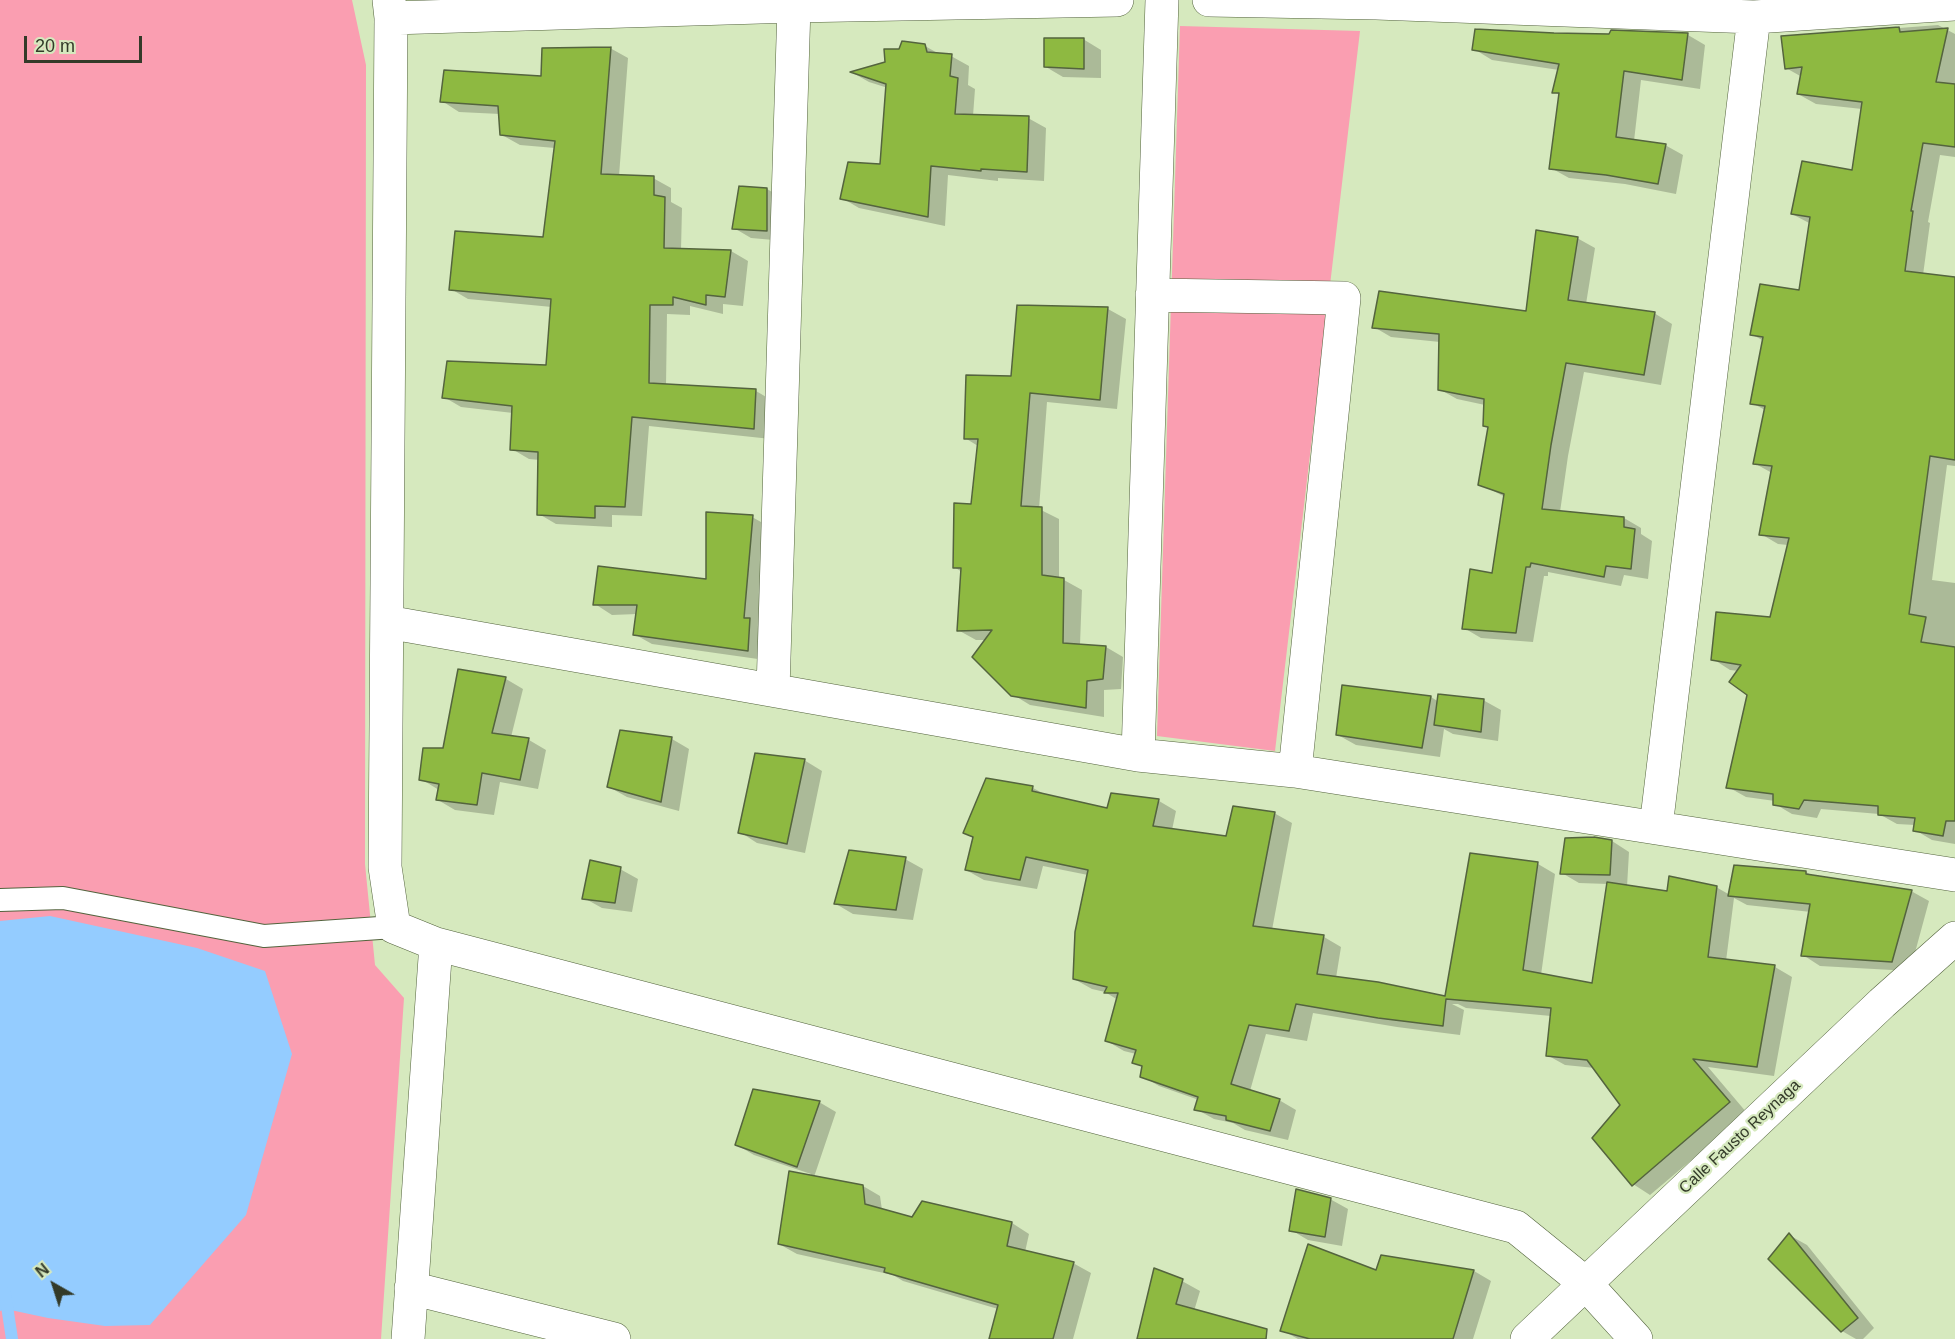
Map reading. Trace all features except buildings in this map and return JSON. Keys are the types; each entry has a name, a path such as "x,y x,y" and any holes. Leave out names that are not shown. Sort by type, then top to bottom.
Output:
{"street":[{"path":"1117,0 794,6 390,9 385,867 394,927 436,944 1516,1227 1585,1283 1636,1339"},
{"path":"1138,755 1162,0"},
{"path":"1209,0 1376,3 1754,17 1955,4"},
{"path":"773,690 794,6"},
{"path":"1656,827 1754,17"},
{"path":"1152,294 1344,298 1295,771"},
{"path":"387,622 1138,755 1295,771 1955,875"},
{"name":"Calle Fausto Reynaga","path":"1527,1339 1874,1011 1955,938"},
{"path":"408,1339 436,944"},
{"path":"411,1288 614,1339"}],"lane":[{"path":"0,900 63,898 264,936 394,927"}],"shaded area":[{"path":"0,0 352,0 366,65 365,864 375,965 404,998 381,1339 0,1339"},
{"path":"1180,26 1360,31 1275,751 1157,736"}],"water":[{"path":"50,916 197,948 265,971 292,1054 246,1215 150,1325 105,1326 6,1309 0,1311 0,921"}],"waterway":[{"path":"5,1293 12,1339"}]}
